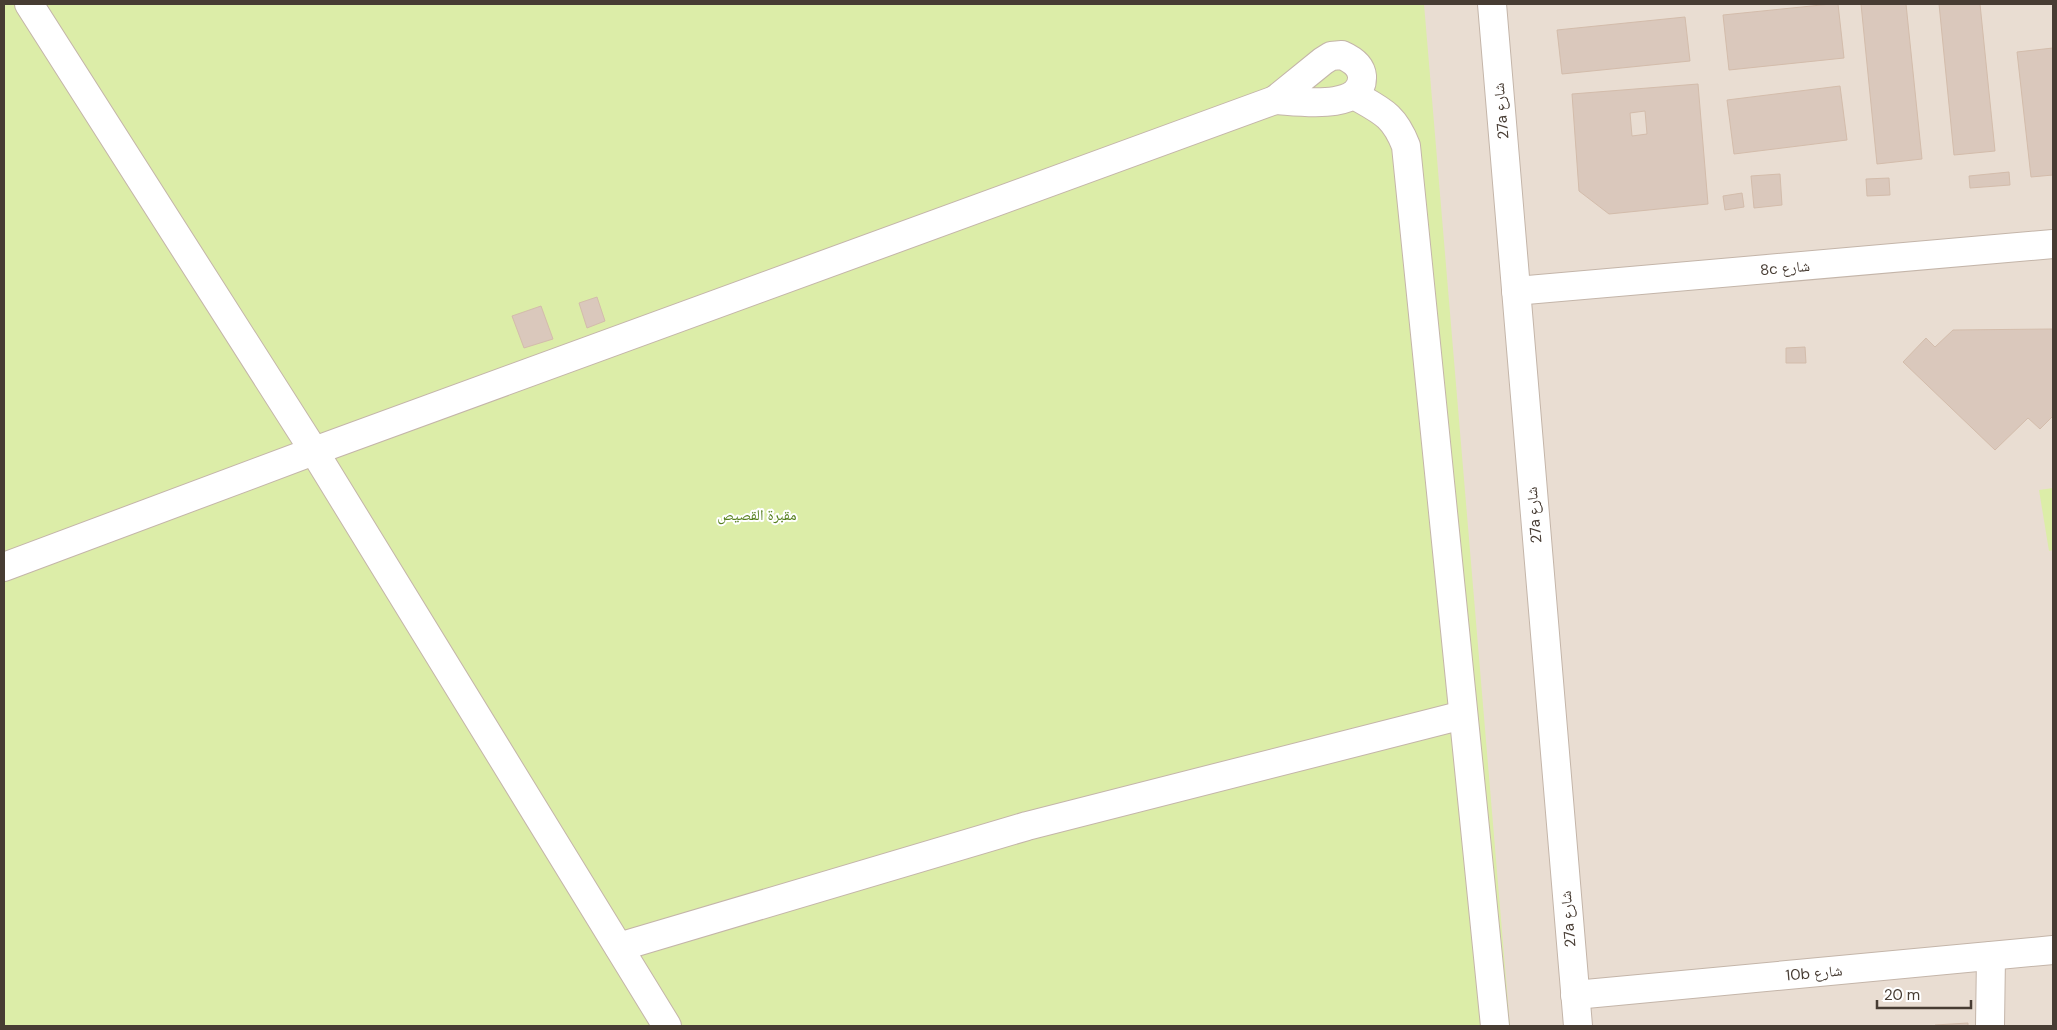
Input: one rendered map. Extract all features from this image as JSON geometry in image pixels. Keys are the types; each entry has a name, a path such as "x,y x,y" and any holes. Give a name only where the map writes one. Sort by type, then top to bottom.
{"street":[{"path":"29,4 314,451 667,1026"},
{"name":"27a شارع","path":"1492,4 1578,1026"},
{"path":"4,567 314,451 1275,100 1331,56 1342,55 1351,59 1359,66 1362,76 1360,86 1354,95 1345,100 1332,102 1275,100"},
{"path":"1354,95 1384,112 1394,121 1406,146 1495,1026"},
{"name":"8c شارع","path":"1516,291 2053,244"},
{"path":"619,948 1027,826 1464,715"},
{"name":"10b شارع","path":"1575,995 2053,950"},
{"path":"1990,1026 1991,956"}],"shaded area":[{"name":"مقبرة القصيص","path":"4,4 2053,4 2053,1026 4,1026"}],"green space":[{"name":"مقبرة القصيص","path":"4,4 1424,4 1510,1026 4,1026"},
{"path":"2053,488 2053,550 2049,551 2039,490"}],"building":[{"path":"1838,4 1844,58 1729,70 1723,15"},
{"path":"1861,4 1906,4 1922,159 1877,164"},
{"path":"1939,4 1980,4 1995,151 1954,155"},
{"path":"1685,17 1690,61 1562,74 1557,30"},
{"path":"2053,48 2053,175 2031,177 2017,52"},
{"path":"1698,84 1708,204 1609,214 1579,191 1572,94","holes":["1645,111 1647,134 1632,136 1630,113"]},
{"path":"1840,86 1847,140 1734,154 1727,100"},
{"path":"2009,172 2010,185 1970,188 1969,176"},
{"path":"1780,174 1782,205 1754,208 1751,176"},
{"path":"1889,178 1890,195 1867,196 1866,179"},
{"path":"1742,193 1744,207 1725,210 1723,196"},
{"path":"597,297 605,321 587,328 579,303"},
{"path":"541,306 553,339 524,348 512,316"},
{"path":"2052,329 2053,416 2040,429 2028,418 1995,450 1903,362 1926,338 1935,347 1953,330"},
{"path":"1805,347 1806,363 1786,363 1786,348"},
{"path":"1968,1023 1968,1026 1935,1026 1935,1025"}]}
